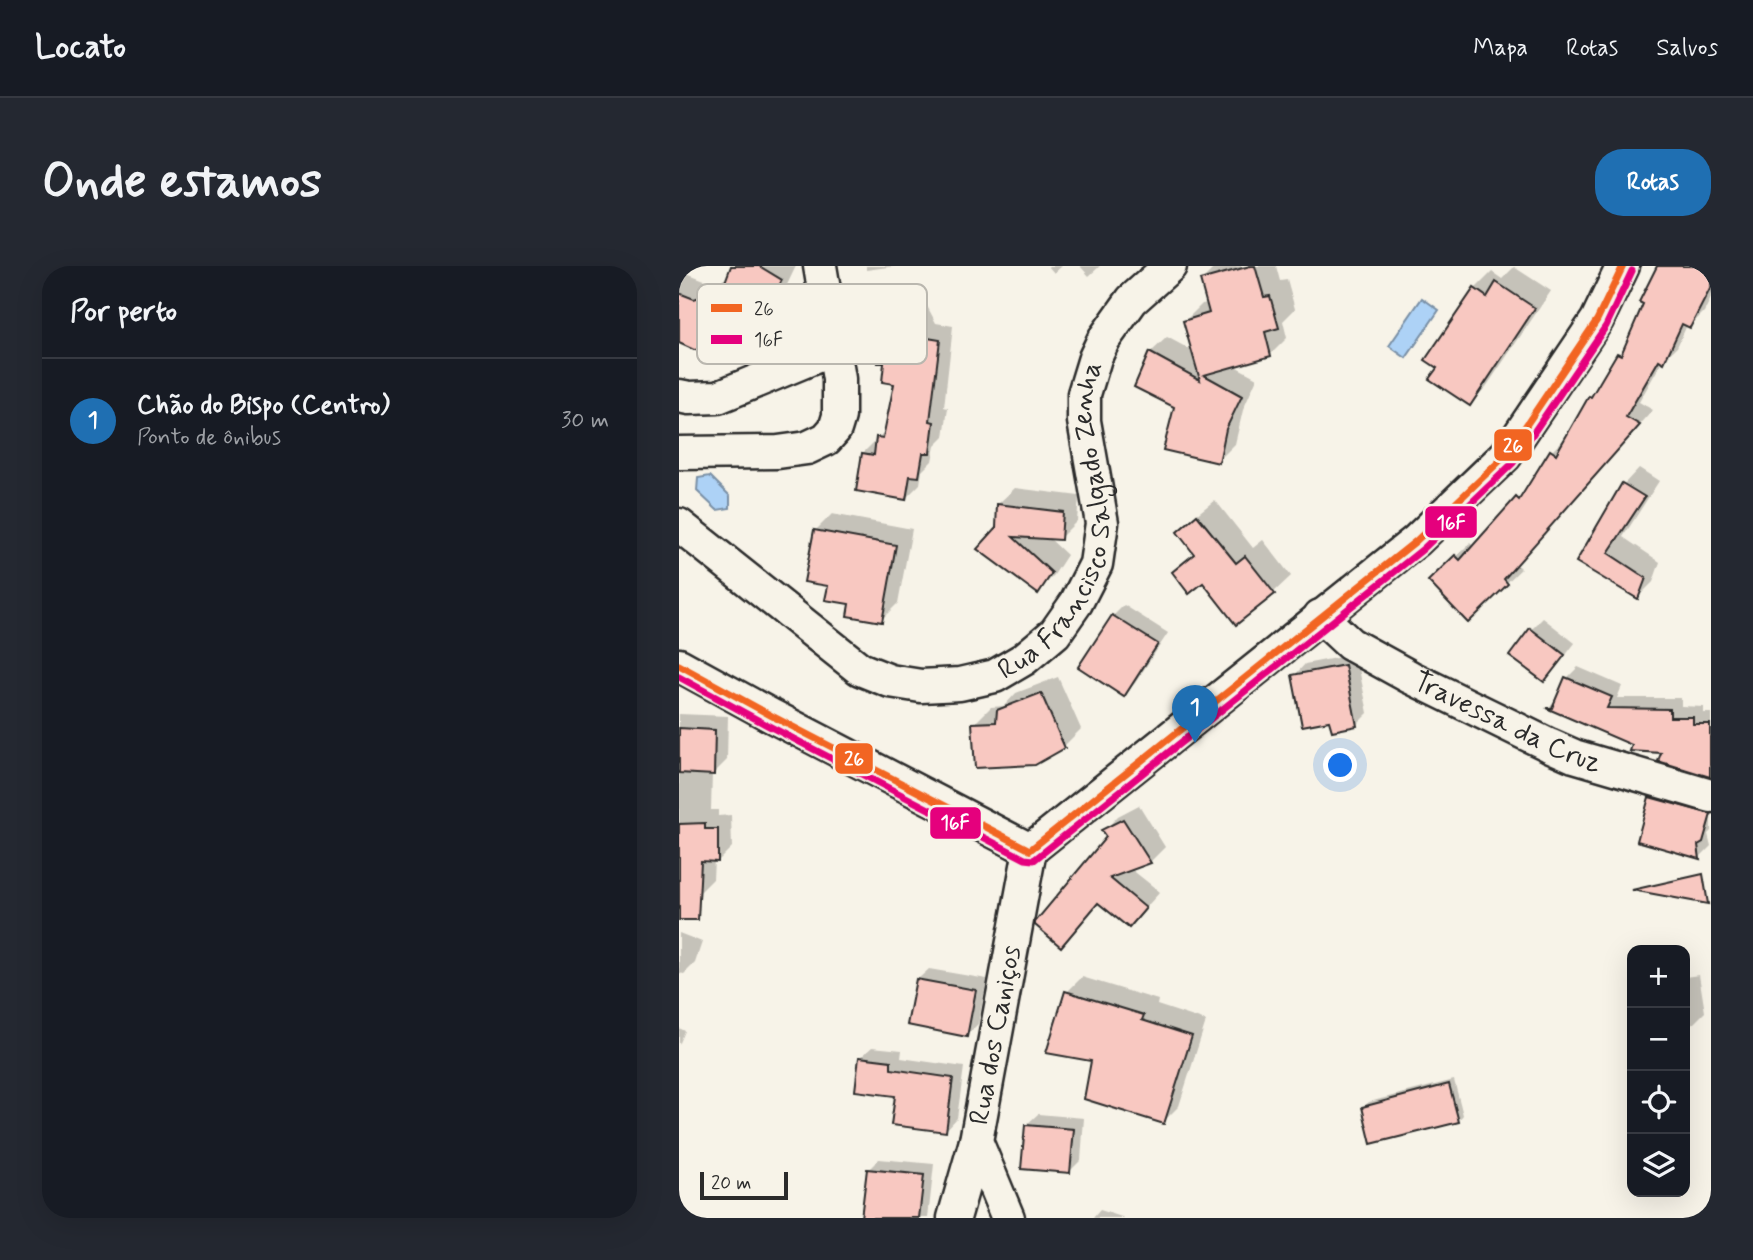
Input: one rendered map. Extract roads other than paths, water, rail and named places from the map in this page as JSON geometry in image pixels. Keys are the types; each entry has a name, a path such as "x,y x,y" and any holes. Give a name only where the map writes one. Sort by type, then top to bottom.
{"street":[{"path":"820,266 823,284"},
{"name":"Rua Francisco Salgado Zenha","path":"679,525 860,668 890,681 921,686 960,684 995,676 1024,659 1055,634 1076,603 1096,564 1102,523 1084,421 1084,394 1104,339 1132,300 1170,266"},
{"path":"679,665 1030,850 1416,541 1506,455 1597,320 1623,266"},
{"path":"679,396 718,397 798,364"},
{"path":"679,453 778,453 807,448 826,439 835,429 839,416 836,364"},
{"name":"Travessa da Cruz","path":"1321,616 1350,644 1410,677 1549,745 1574,756 1711,796"},
{"name":"Rua dos Caniços","path":"1008,1218 976,1141 1030,850"},
{"path":"954,1218 976,1141"}],"water":[{"path":"1422,298 1439,310 1406,358 1389,346"},
{"path":"710,476 730,496 730,508 717,510 697,491 698,478"}],"place":[{"name":"Chão do Bispo (Centro)","path":"1195,743"}]}
